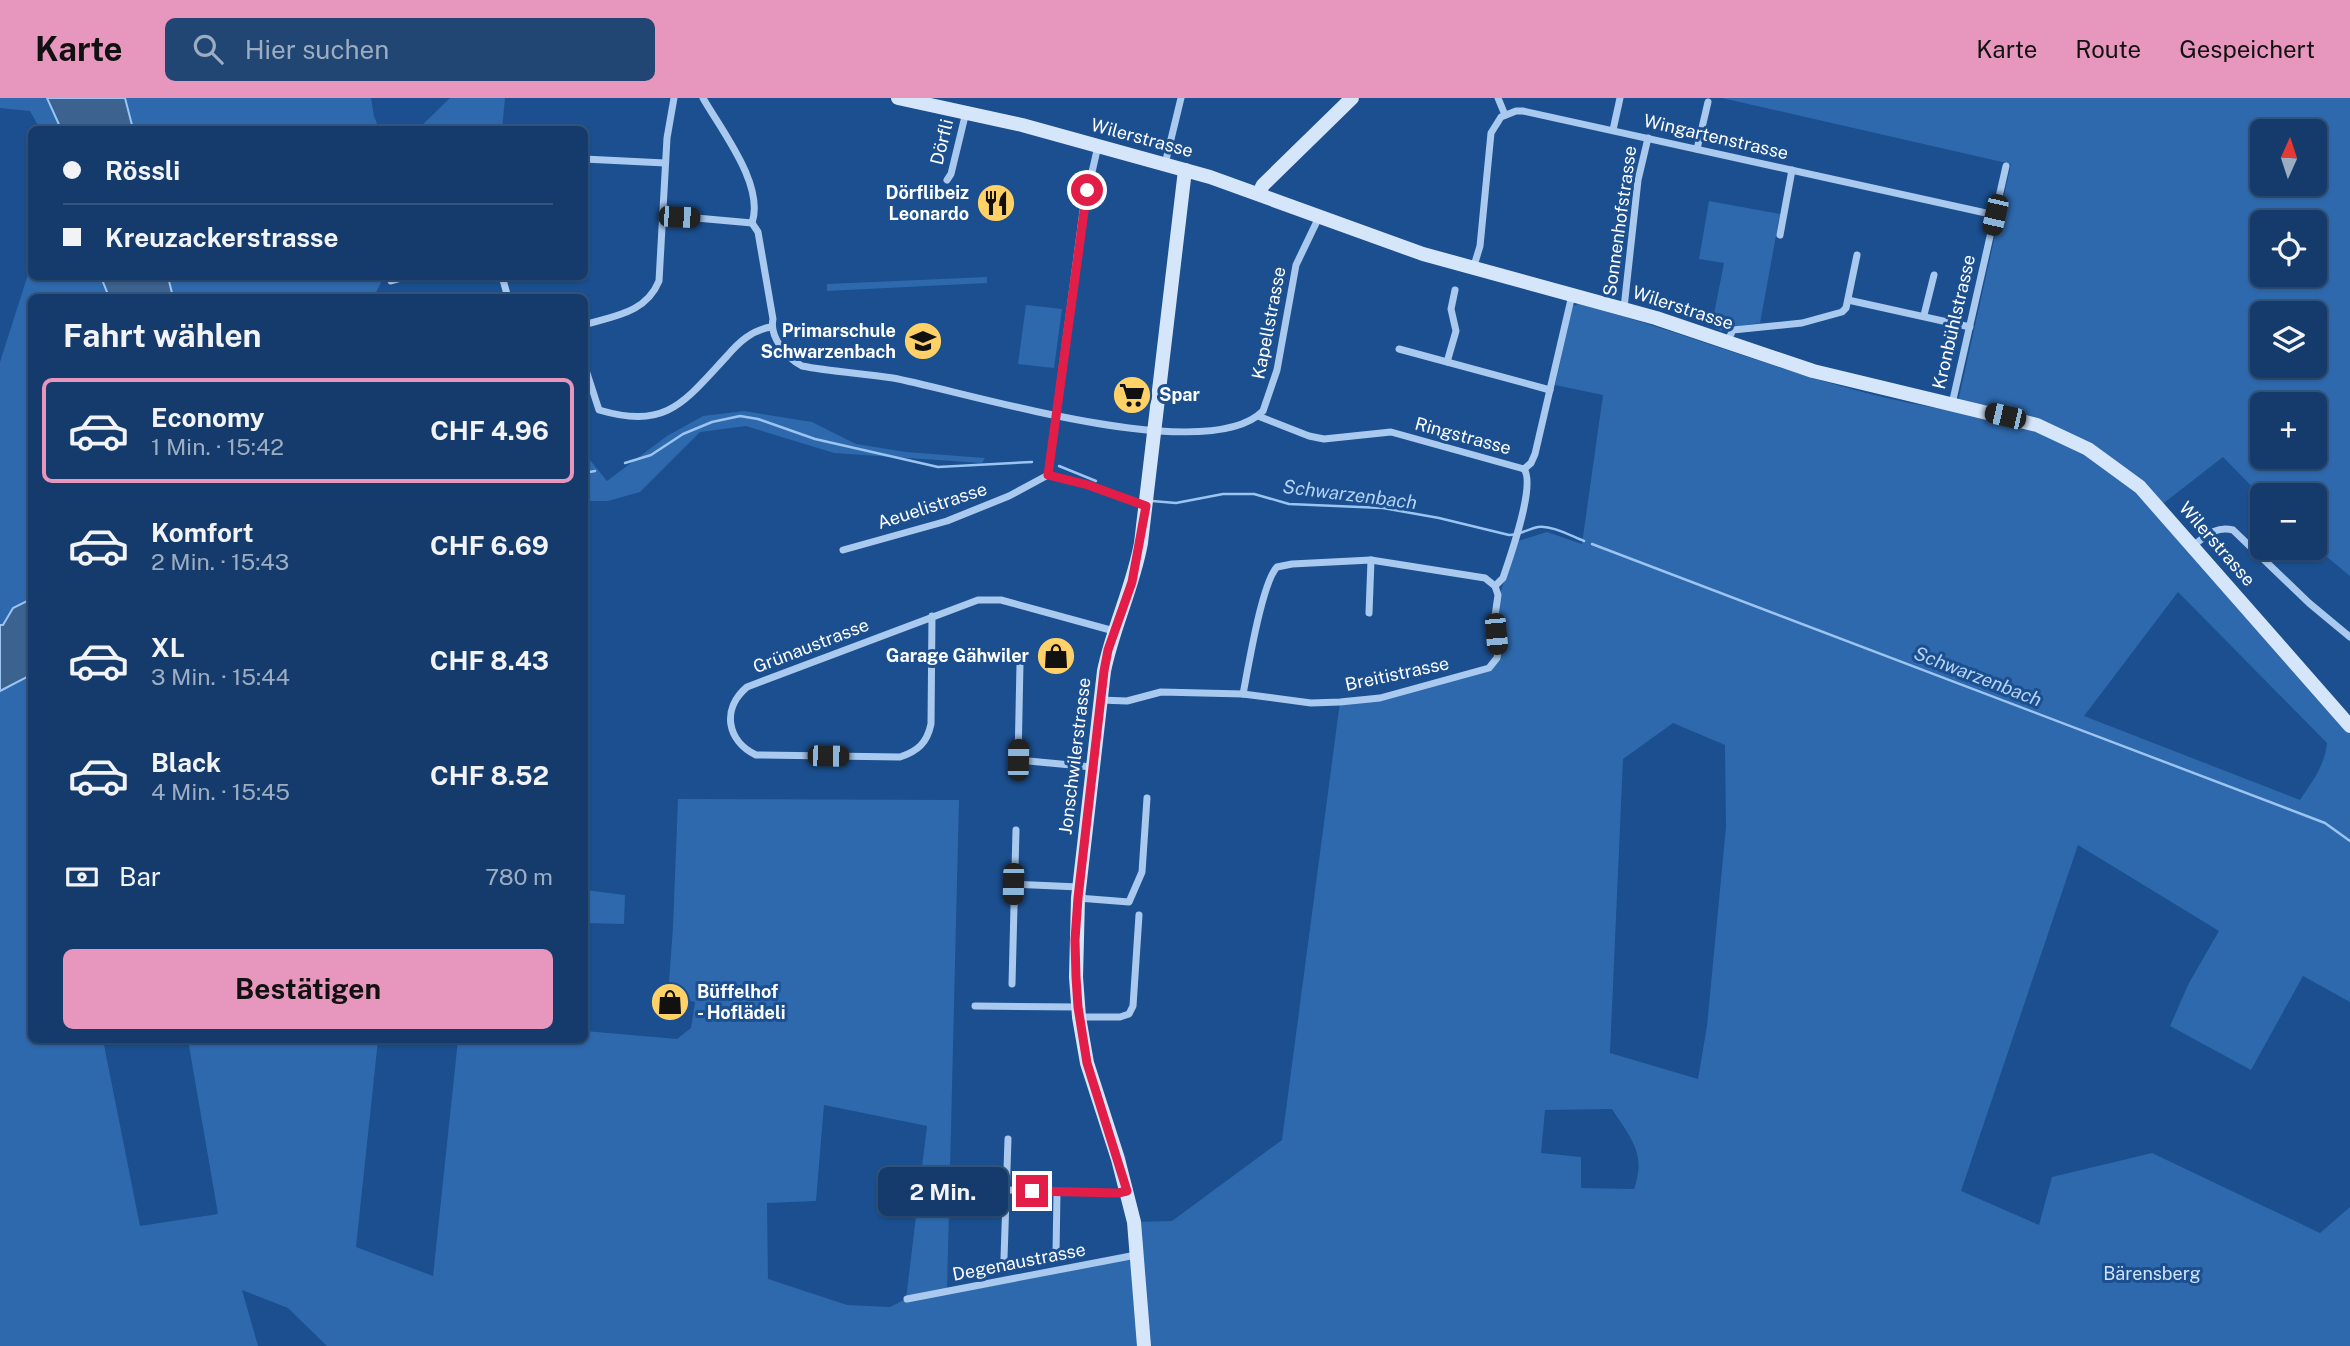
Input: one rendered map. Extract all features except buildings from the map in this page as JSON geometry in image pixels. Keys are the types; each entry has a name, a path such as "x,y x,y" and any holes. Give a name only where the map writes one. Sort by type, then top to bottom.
{"main road":[{"name":"Wilerstrasse","path":"898,98 932,101 1165,164 1259,194 1423,254 1624,308 1848,382 2037,425 2088,449 2140,487 2194,545 2350,726"},
{"path":"1259,194 1263,185 1352,98"},
{"name":"Jonschwilerstrasse","path":"1144,1346 1138,1255 1127,1191 1087,1063 1079,1012 1075,940 1100,700 1114,631 1132,582 1146,506 1185,170"}],"street":[{"path":"588,324 639,307 652,296 659,281 668,124 674,98"},
{"path":"703,98 750,182 754,214 751,223"},
{"path":"1165,164 1181,98"},
{"path":"1473,269 1480,246 1490,138 1496,122 1505,115 1498,98"},
{"path":"1613,130 1620,98"},
{"path":"1697,149 1708,102"},
{"name":"Wingartenstrasse","path":"1505,115 1523,111 1995,215"},
{"name":"Dörfli","path":"947,180 954,167 966,112"},
{"name":"Sonnenhofstrasse","path":"1624,308 1639,180 1648,138"},
{"path":"1098,146 1084,205 1048,475 1088,485 1146,506"},
{"path":"588,159 665,163"},
{"name":"Kronbühlstrasse","path":"1952,404 2006,166"},
{"path":"1780,235 1792,170"},
{"path":"663,215 751,223 758,232 773,319 771,327 782,349 802,366 893,378 1054,417 1155,431 1219,431 1258,416"},
{"name":"Kapellstrasse","path":"1258,416 1273,388 1296,265 1320,216"},
{"path":"1727,342 1733,330 1802,323 1842,312 1846,308 1857,255"},
{"path":"1924,315 1934,275"},
{"path":"1447,362 1456,331 1451,309 1455,290"},
{"name":"Ringstrasse","path":"1258,416 1299,433 1324,439 1391,432 1524,469 1535,454 1572,295"},
{"path":"1848,300 1970,327"},
{"path":"588,376 599,410 646,418 679,404 734,347 760,329 771,327"},
{"path":"1399,349 1550,390"},
{"name":"Breitistrasse","path":"1100,700 1127,701 1161,692 1243,694 1311,703 1340,702 1380,698 1483,671 1493,664 1498,652 1495,616 1498,595 1494,586 1503,578 1518,527 1528,485 1524,469"},
{"name":"Aeuelistrasse","path":"844,550 947,521 1009,496 1048,475"},
{"path":"2194,545 2213,530 2233,530 2309,603 2350,636"},
{"path":"1243,694 1267,586 1274,570 1281,566 1371,560 1485,578 1494,586"},
{"path":"1369,613 1371,560"},
{"name":"Grünaustrasse","path":"932,616 931,724 924,744 913,753 900,757 756,755 736,739 731,724 732,708 740,693 747,687 932,616 978,600 1001,600 1114,631"},
{"path":"1020,664 1018,760 1093,767"},
{"path":"1013,884 1129,902 1142,872 1147,798"},
{"path":"1012,984 1016,830"},
{"path":"975,1006 1120,1017 1129,1014 1133,1006 1139,915"},
{"path":"1004,1258 1008,1139"},
{"path":"1006,1190 1127,1191"},
{"path":"1056,1254 1058,1192"},
{"name":"Degenaustrasse","path":"906,1299 1138,1255"}],"green space":[{"path":"0,98 47,98 60,126 38,126 30,111 0,108"},
{"path":"125,98 371,98 378,126 132,126"},
{"path":"450,98 505,98 502,126 421,126"},
{"name":"Bärensberg","path":"1722,98 2350,98 2350,576 2327,557 2327,483 2250,485 2223,457 2160,506 2350,726 2350,1002 2303,976 2251,1070 2170,1026 2189,983 2219,931 2078,845 1961,1191 2039,1225 2052,1177 2152,1153 2320,1233 2350,1207 2350,1346 327,1346 288,1308 242,1290 258,1346 0,1346 0,691 28,677 28,1043 104,1043 140,1226 218,1214 189,1043 378,1043 356,1247 433,1276 458,1043 588,1043 588,1031 677,1039 691,1028 695,1002 668,995 678,799 959,800 947,1292 1129,1256 1134,1222 1172,1221 1282,1140 1340,702 1380,698 1483,671 1497,658 1495,614 1518,541 1547,532 1582,544 1603,395 1555,385 1573,306 1579,304 1626,317 1813,378 1908,403 1956,411 2011,164","holes":["2178,592 2327,743 2321,766 2300,800 2084,716","1673,723 1725,745 1726,827 1707,1026 1698,1079 1610,1053 1623,759","824,1105 927,1126 906,1299 890,1307 847,1305 768,1279 767,1203 816,1201","1612,1109 1635,1146 1639,1166 1634,1189 1581,1188 1581,1157 1541,1153 1545,1110"]},
{"path":"1709,201 1780,214 1760,323 1724,328 1722,331 1714,328 1712,324 1724,263 1699,259"},
{"path":"28,274 28,280 102,280 108,294 28,294 28,600 13,608 3,625 0,625 0,362"},
{"path":"987,277 987,283 827,291 827,284"},
{"path":"169,280 382,280 375,294 172,294"},
{"path":"1026,305 1062,309 1054,368 1018,364"},
{"path":"744,411 812,422 856,444 906,452 985,458 982,463 834,453 746,426 700,432 640,492 608,501 588,501 588,461 607,481 667,436 703,416"},
{"path":"588,890 625,895 624,924 588,923"}],"shaded area":[{"path":"47,98 125,98 132,126 60,126"},
{"path":"102,280 169,280 172,294 108,294"},
{"path":"28,600 28,677 0,691 0,625 3,625 13,608"}],"waterway":[{"name":"Schwarzenbach","path":"625,463 651,455 683,434 712,422 740,416 758,419 815,439 938,467 1032,462"},
{"name":"Schwarzenbach","path":"1059,466 1096,481"},
{"name":"Schwarzenbach","path":"588,472 595,471"},
{"name":"Schwarzenbach","path":"1152,501 1176,503 1223,494 1254,494 1289,504 1383,508 1509,535 1538,527 1549,528 1584,541"},
{"name":"Schwarzenbach","path":"1592,544 2325,823 2350,841"}],"place":[{"name":"Dörflibeiz Leonardo","path":"996,203"},
{"name":"Primarschule Schwarzenbach","path":"923,341"},
{"name":"Spar","path":"1132,395"},
{"name":"Garage Gähwiler","path":"1056,656"},
{"name":"Büffelhof - Hoflädeli","path":"670,1002"}],"route":[{"path":"1032,1191 1127,1191 1087,1063 1078,1007 1075,940 1104,671 1108,650 1139,556 1146,506 1088,485 1048,475 1087,190"}]}
